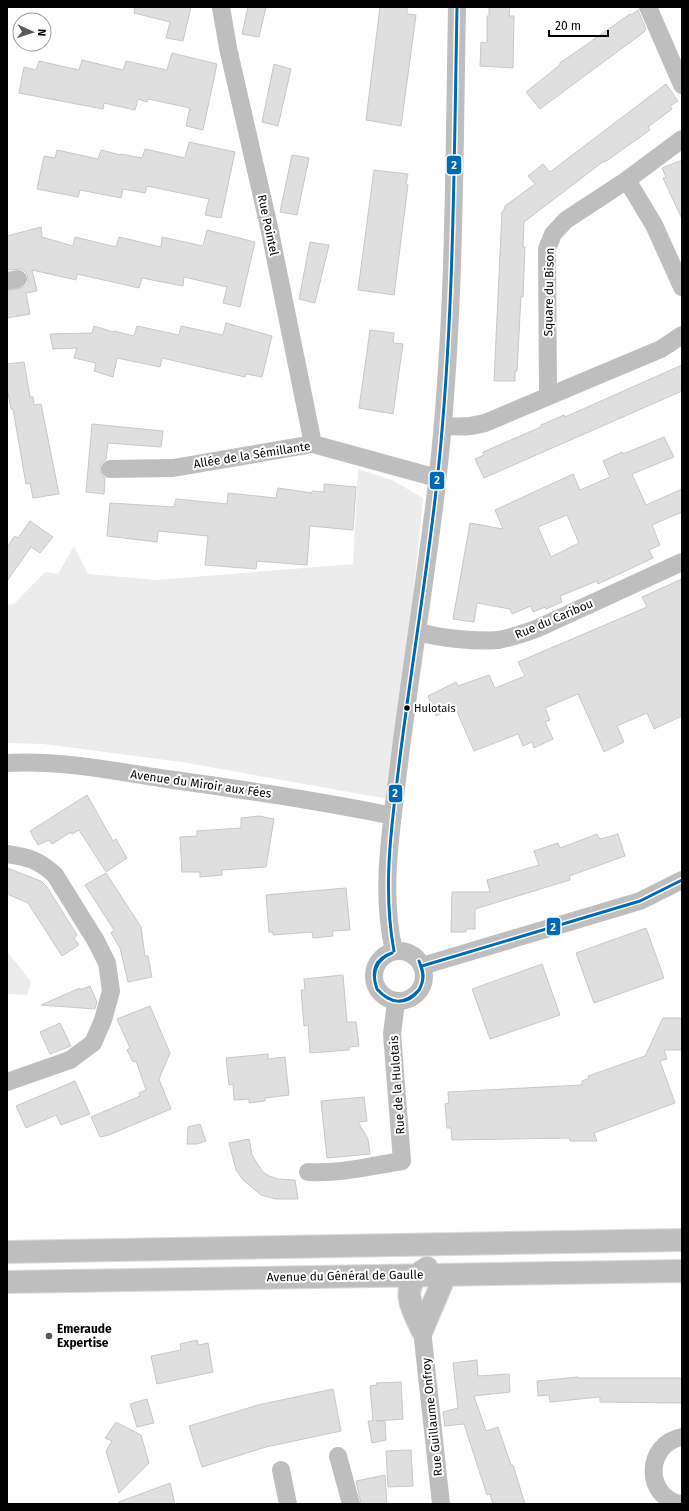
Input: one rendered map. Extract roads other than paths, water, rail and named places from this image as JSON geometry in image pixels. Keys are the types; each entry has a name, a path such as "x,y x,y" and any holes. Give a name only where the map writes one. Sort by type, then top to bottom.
{"main road":[{"path":"7,1252 682,1240"},
{"path":"422,1330 410,1302 409,1288 416,1274 465,1244"},
{"name":"Avenue du Général de Gaulle","path":"7,1282 416,1274 445,1276 682,1271"},
{"path":"422,1330 445,1276"}],"street":[{"name":"Rue Pointel","path":"221,7 228,48 269,227 313,444"},
{"path":"394,952 388,929 386,904 389,842 407,700 418,632 443,425 451,303 457,7"},
{"path":"648,7 682,85"},
{"name":"Square du Bison","path":"548,396 547,249 553,234 566,220 627,180 682,139"},
{"path":"627,180 654,225 682,287"},
{"path":"443,425 454,427 471,427 485,423 661,349 682,335"},
{"name":"Allée de la Sémillante","path":"110,469 173,468 313,444 437,478"},
{"name":"Rue du Caribou","path":"418,632 484,641 499,640 518,635 536,629 682,562"},
{"name":"Avenue du Miroir aux Fées","path":"7,763 47,763 122,772 312,800 393,816"},
{"path":"7,854 30,858 47,867 55,875 96,941 107,963 111,992 103,1020 93,1043 70,1060 7,1082"},
{"path":"422,966 640,901 682,880"},
{"path":"401,951 411,954 422,966 423,984 419,992 413,998 396,1002 382,995 377,989 374,974 380,959 394,952 401,951"},
{"name":"Rue de la Hulotais","path":"308,1172 323,1173 402,1161 398,1127 392,1034 396,1002"},
{"name":"Rue Guillaume Onfroy","path":"422,1330 441,1504"},
{"path":"680,1504 662,1495 653,1476 656,1458 666,1442 682,1437"},
{"path":"338,1456 351,1504"},
{"path":"281,1470 288,1504"}],"place":[{"name":"Hulotais","path":"407,708"},
{"name":"Emeraude Expertise","path":"49,1336"}]}
